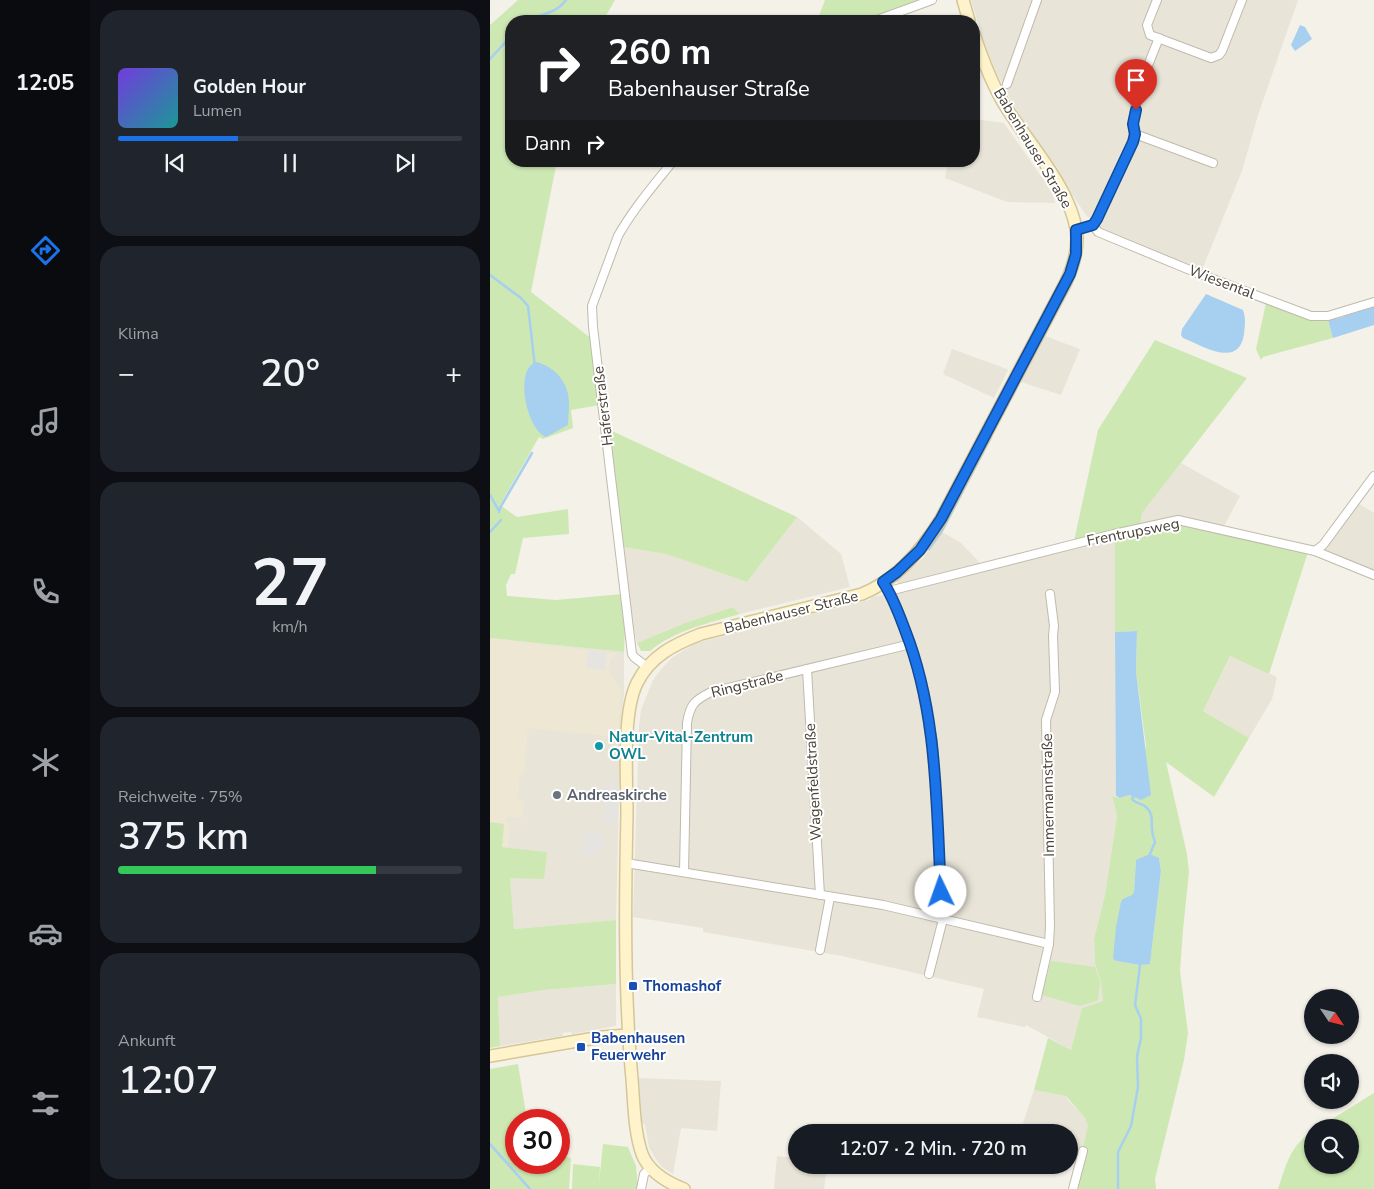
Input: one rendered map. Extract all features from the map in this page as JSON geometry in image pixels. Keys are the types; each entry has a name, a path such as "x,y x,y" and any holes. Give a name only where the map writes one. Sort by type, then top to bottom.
{"main road":[{"path":"962,0 967,15"},
{"name":"Babenhauser Straße","path":"650,1168 642,1153 638,1134 628,1035 626,975 629,716 636,684 647,667 667,649 701,634 886,587 897,572 920,550 941,519 1070,274 1076,254 1076,230 1071,209 1063,193 1000,97 980,51"},
{"path":"490,1056 593,1038 628,1035"},
{"path":"650,1168 666,1181 684,1189"}],"street":[{"path":"891,15 932,0"},
{"path":"1007,84 1037,0"},
{"path":"1157,0 1147,25 1150,35 1211,58 1215,58 1222,52 1242,0"},
{"path":"1076,230 1093,225 1097,219 1133,142 1135,134 1133,124 1138,97 1159,38"},
{"path":"1135,134 1213,163"},
{"name":"Haferstraße","path":"647,667 632,654 592,306 618,236 624,225 668,167"},
{"name":"Wiesental","path":"1093,225 1098,232 1197,273 1310,316 1328,316 1374,302"},
{"path":"1315,551 1323,545 1374,476"},
{"name":"Frentrupsweg","path":"886,587 1178,520 1315,551 1374,575"},
{"path":"886,587 910,644 920,675 933,742 943,919 929,974"},
{"name":"Immermannstraße","path":"1036,997 1049,944 1050,926 1046,720 1054,692 1054,626 1050,594"},
{"name":"Ringstraße","path":"684,872 687,723 689,712 694,702 711,692 910,644"},
{"name":"Wagenfeldstraße","path":"807,670 820,895"},
{"path":"626,863 883,905 1049,944"},
{"path":"820,950 830,897"},
{"path":"1073,1189 1083,1151"},
{"path":"641,1189 644,1174 650,1168"}],"shaded area":[{"path":"971,0 1298,0 1258,115 1242,171 1202,270 1103,231 1086,215 1024,124 996,72 980,30 980,15 976,15"},
{"path":"980,120 1004,123 1043,179 1053,195 1055,203 1007,202 945,178 947,167 980,167"},
{"path":"1045,336 1080,349 1061,395 1021,382"},
{"path":"952,349 1008,370 994,398 943,374"},
{"path":"1181,463 1240,496 1224,526 1177,518 1140,525 1142,513"},
{"path":"1356,502 1374,513 1374,572 1323,550"},
{"path":"797,517 841,554 850,587 740,614 733,607 685,623 637,643 633,626 623,547 666,554 747,582"},
{"path":"942,532 961,543 981,564 898,584 897,581 923,558"},
{"path":"1115,537 1116,796 1112,797 1117,815 1105,895 1094,939 1095,963 1101,983 1103,1001 1082,1008 1071,1050 1026,1025 1025,1027 977,1017 984,989 842,956 703,932 703,928 633,917 641,710 653,680 673,657 696,643"},
{"path":"490,638 624,652 624,693 619,738 616,920 514,929 509,877 547,852 490,846"},
{"path":"490,638 617,653 610,660 608,670 622,690 618,737 528,728 524,775 520,775 518,800 524,801 522,818 507,817 506,823 510,823 508,847 490,846"},
{"path":"588,650 607,653 605,670 586,668"},
{"path":"1230,656 1277,677 1272,699 1249,738 1203,711"},
{"path":"605,782 618,782 617,822 604,822"},
{"path":"584,833 605,834 604,849 598,849 598,856 582,855"},
{"path":"616,984 616,1026 572,1034 571,1032 563,1033 563,1036 500,1046 498,997 545,990"},
{"path":"639,1078 721,1081 717,1131 681,1128 673,1174 662,1167 649,1147 645,1124 642,1123"},
{"path":"1034,1090 1066,1096 1085,1118 1088,1126 1083,1147 1078,1154 1078,1124 1023,1124"},
{"path":"777,1156 788,1157 788,1174 826,1174 824,1189 774,1189"}],"green space":[{"path":"518,0 615,0 606,15 505,15 505,167 556,167 531,292 592,339 600,405 571,410 573,428 543,439 539,437 500,505 517,517 568,509 569,534 523,538 515,574 511,574 506,585 507,596 556,600 623,594 624,652 490,638 490,25"},
{"path":"825,0 923,0 883,15 819,15"},
{"path":"1266,303 1304,317 1328,320 1333,338 1263,357 1261,360 1256,349"},
{"path":"1155,340 1247,378 1142,513 1140,525 1074,541 1098,430"},
{"path":"610,430 797,517 747,582 666,554 623,547"},
{"path":"1177,522 1308,552 1269,674 1230,656 1203,711 1249,738 1214,797 1166,762 1187,854 1189,872 1180,971 1188,1033 1184,1060 1155,1179 1156,1189 1075,1189 1085,1155 1083,1147 1088,1126 1085,1118 1066,1096 1034,1090 1048,1038 1071,1050 1082,1008 1103,1001 1101,983 1095,963 1094,939 1105,895 1117,815 1112,796 1120,798 1129,795 1138,799 1146,746 1136,672 1137,631 1115,632 1115,537","holes":["1159,858 1161,871 1150,963 1140,965 1116,961 1113,959 1134,892 1136,860"]},
{"path":"733,607 740,614 681,632 650,651 641,651 637,643 685,623"},
{"path":"490,822 504,824 502,847 547,852 544,879 510,878 514,929 616,920 616,984 545,990 498,997 500,1046 490,1048"},
{"path":"1051,961 1095,967 1100,982 1098,1000 1080,1006 1042,995"},
{"path":"518,1064 525,1109 505,1109 505,1174 570,1174 569,1189 490,1189 490,1069"},
{"path":"1374,1093 1374,1189 1278,1189 1290,1157 1304,1137 1304,1174 1359,1174 1359,1119 1332,1119 1348,1109 1359,1109 1359,1102"},
{"path":"603,1144 628,1147 636,1166 638,1189 572,1189 573,1164 600,1167 599,1183"}],"water":[{"path":"1300,25 1305,27 1312,39 1295,51 1291,45"},
{"path":"1206,294 1243,310 1245,319 1244,334 1241,345 1235,351 1228,353 1219,352 1183,338 1181,335 1182,329"},
{"path":"1374,306 1374,325 1333,338 1328,320"},
{"path":"536,362 555,372 564,383 569,397 568,425 546,437 534,425 526,404 524,382 526,373 530,366"},
{"path":"1137,631 1136,672 1151,795 1141,800 1129,795 1120,798 1116,796 1115,632"},
{"path":"1150,854 1159,858 1161,871 1150,964 1140,965 1116,961 1113,959 1121,902 1134,892 1136,860"}],"waterway":[{"path":"542,15 558,8 566,0"},
{"path":"490,59 505,43"},
{"path":"490,275 521,298 528,306 535,367"},
{"path":"929,549 942,531 991,437"},
{"path":"499,512 532,453"},
{"path":"490,495 499,511"},
{"path":"490,532 501,520"},
{"path":"1134,796 1132,799 1146,807 1151,815 1152,832 1155,842 1150,854"},
{"path":"1118,1189 1118,1152 1131,1126 1138,1087 1137,1056 1141,1038 1141,1019 1135,1005 1140,965"},
{"path":"490,1144 530,1189"}],"place":[{"name":"Natur-Vital-Zentrum OWL","path":"599,746"},
{"name":"Andreaskirche","path":"557,795"},
{"name":"Thomashof","path":"633,986"},
{"name":"Babenhausen Feuerwehr","path":"581,1047"}],"route":[{"path":"941,892 936,781 933,742 927,709 920,675 910,644 889,591 883,582 897,572 924,544 955,494 1070,274 1076,254 1076,230 1093,225 1097,219 1133,142 1135,134 1133,124 1136,110"}]}
